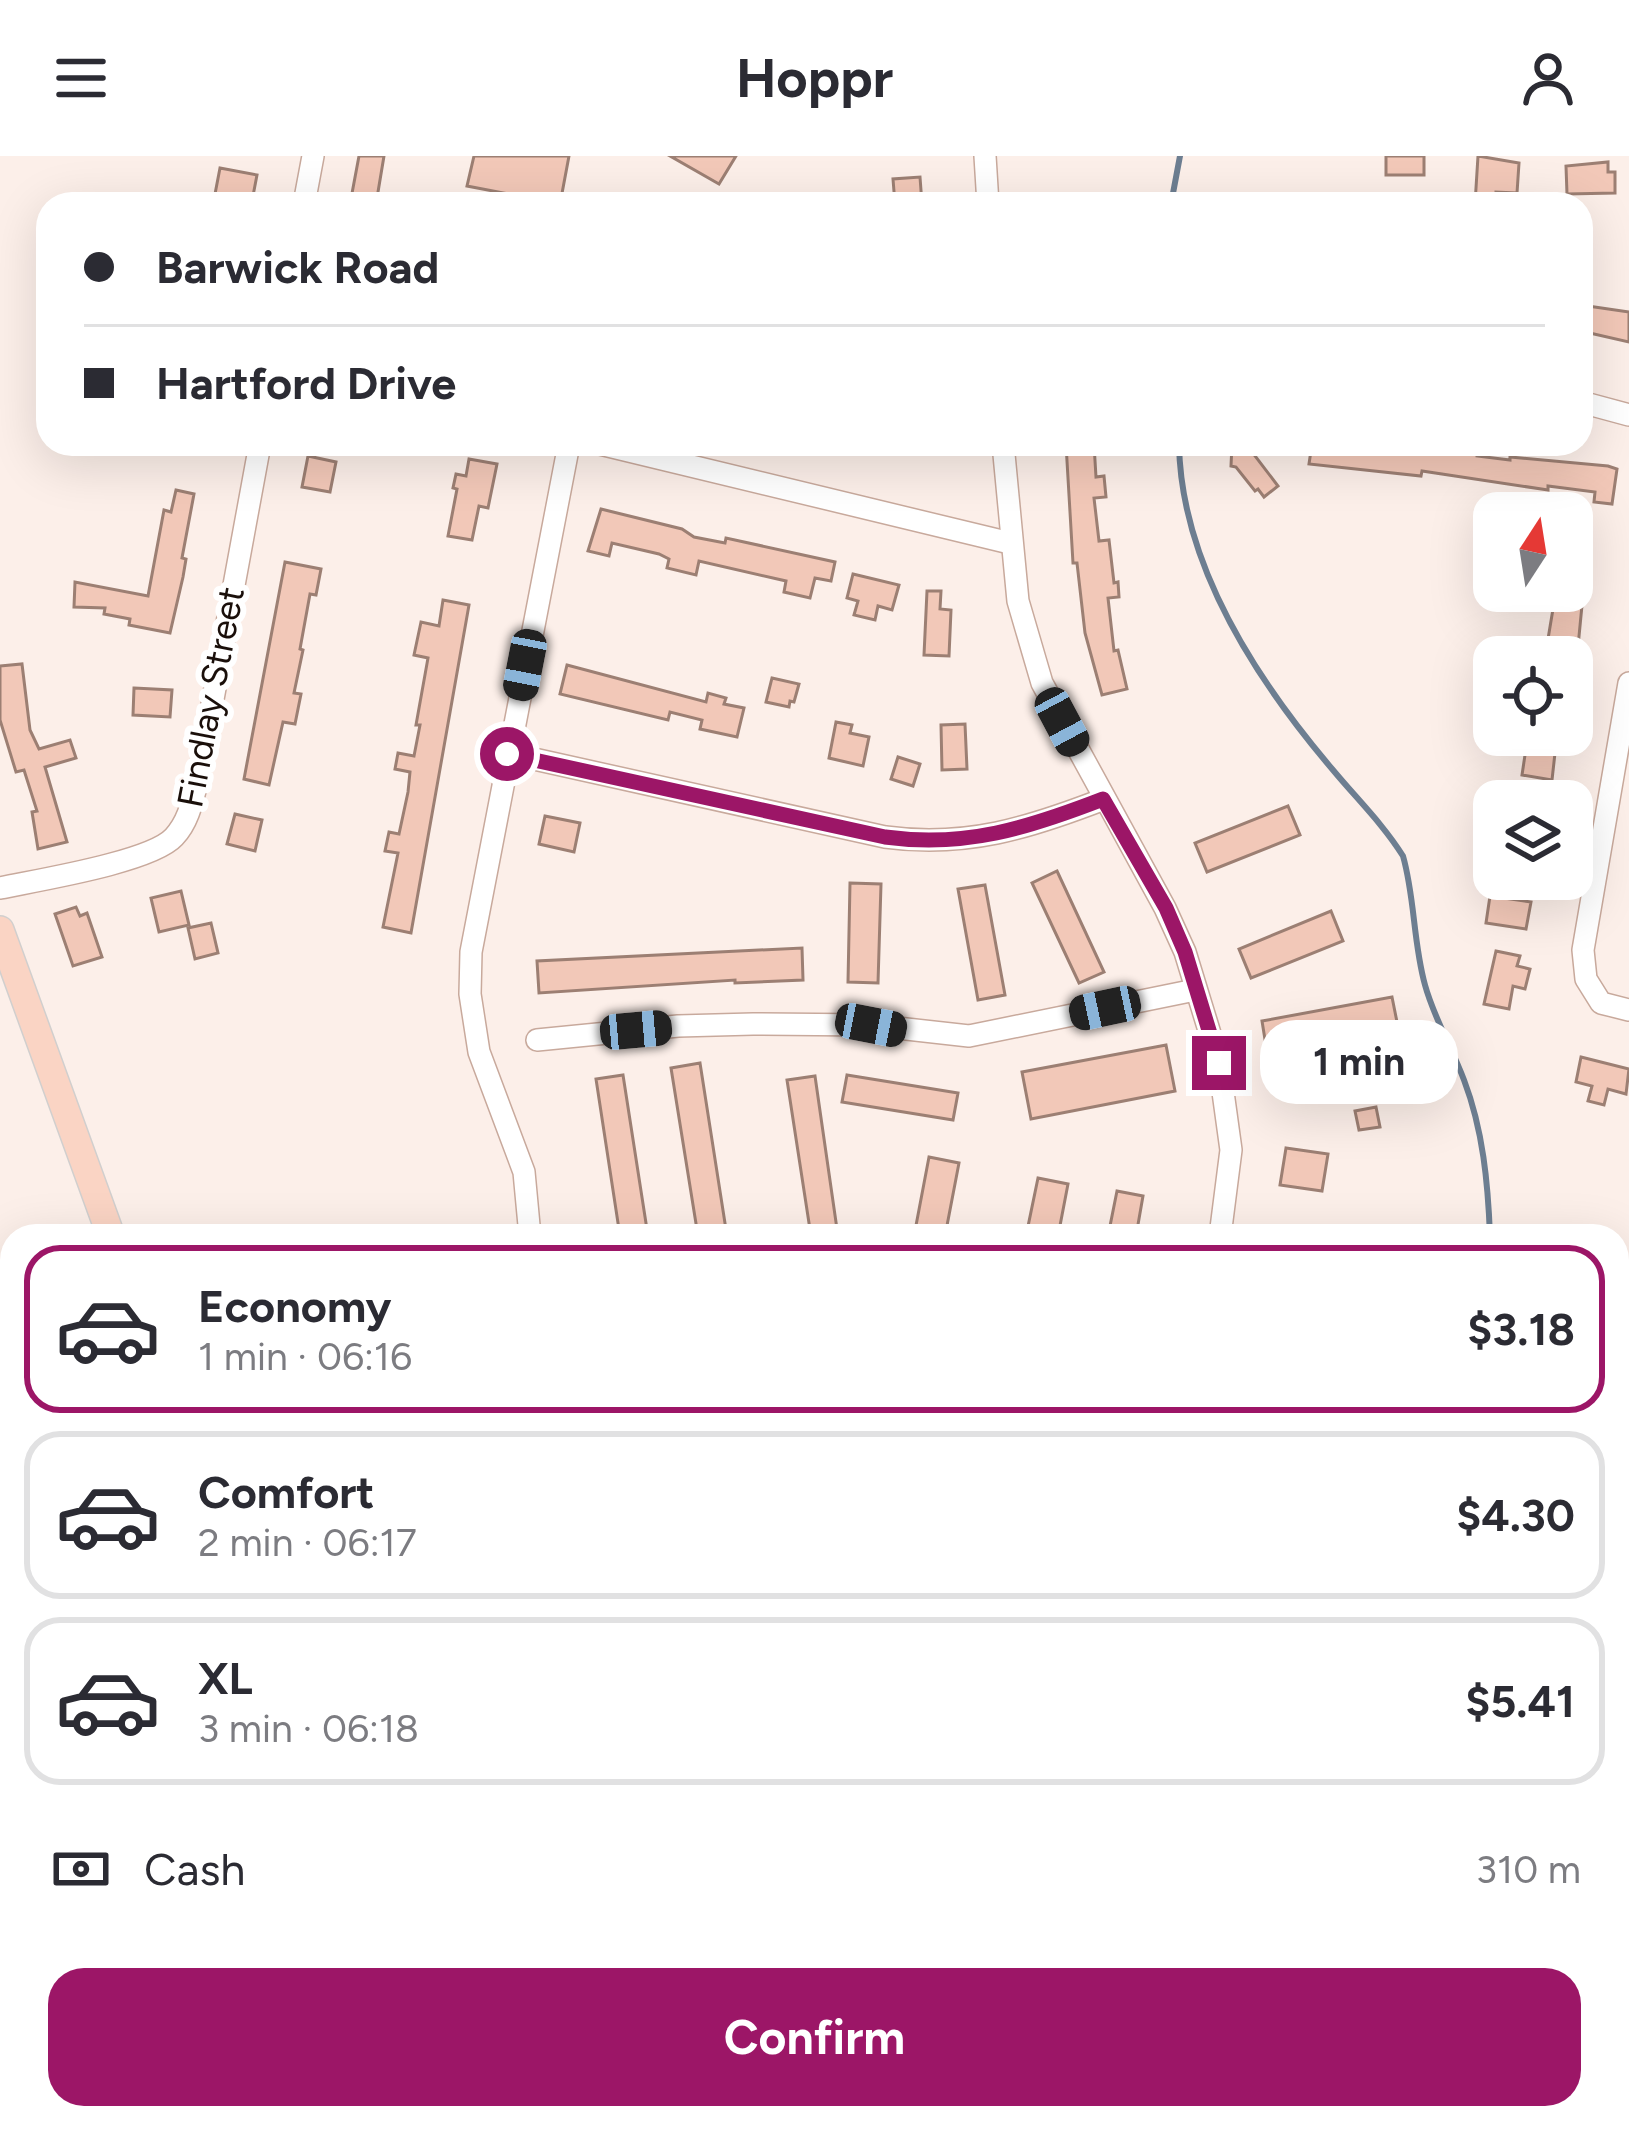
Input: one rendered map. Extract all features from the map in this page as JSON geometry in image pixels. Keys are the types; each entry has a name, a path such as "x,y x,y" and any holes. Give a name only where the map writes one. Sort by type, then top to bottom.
{"main road":[{"path":"0,930 107,1224"}],"street":[{"path":"306,192 313,156"},
{"path":"985,156 987,192"},
{"path":"1593,405 1629,415"},
{"name":"Findlay Street","path":"0,888 159,848 185,823 199,775 258,456"},
{"path":"529,1224 524,1172 482,1066 470,994 471,952 566,456"},
{"path":"650,456 1010,542"},
{"path":"1004,456 1018,601 1042,683 1159,893 1185,952 1219,1063 1231,1150 1222,1224"},
{"path":"1629,683 1582,950 1586,979 1601,1003 1629,1010"},
{"path":"507,754 923,842 982,836 1052,819 1103,799"},
{"path":"537,1040 753,1024 871,1025 969,1036 1195,989"}],"building":[{"path":"359,156 384,156 378,192 352,192"},
{"path":"474,156 569,156 562,192 498,192 467,186"},
{"path":"670,156 736,156 719,184"},
{"path":"1386,156 1424,156 1424,175 1386,175"},
{"path":"1478,156 1519,163 1517,192 1476,192"},
{"path":"1608,162 1608,172 1615,172 1615,193 1567,192 1566,166"},
{"path":"220,168 257,175 254,192 215,192"},
{"path":"920,177 921,192 894,192 893,179"},
{"path":"1593,307 1629,312 1629,342 1593,334"},
{"path":"308,456 336,462 330,492 302,487"},
{"path":"1067,456 1095,456 1096,477 1104,476 1106,497 1094,498 1099,541 1109,540 1114,583 1118,582 1119,597 1108,598 1114,651 1118,650 1127,689 1102,695 1085,633 1077,563 1073,563"},
{"path":"1231,456 1255,456 1278,486 1264,497 1231,466"},
{"path":"1310,456 1477,456 1617,469 1612,504 1594,502 1595,492 1548,486 1548,490 1422,471 1421,476 1309,464"},
{"path":"469,459 497,464 488,508 479,506 472,540 448,536 456,474 466,476"},
{"path":"176,490 194,494 170,633 129,625 130,619 104,614 105,608 74,607 75,582 148,596 164,510 171,512"},
{"path":"601,509 682,529 694,537 725,543 726,538 835,562 831,581 815,578 810,598 784,592 786,581 699,561 696,575 667,568 669,559 659,554 612,543 609,556 588,551"},
{"path":"285,562 321,569 316,595 310,594 300,649 294,693 301,694 295,724 283,722 269,785 244,779"},
{"path":"853,574 899,585 892,610 878,606 875,620 854,615 858,601 847,598"},
{"path":"927,591 941,591 940,609 951,610 949,656 924,655"},
{"path":"443,600 469,605 411,933 383,927 398,853 385,851 389,832 399,834 408,792 410,772 395,769 398,753 414,756 420,725 416,725 428,658 414,655 421,622 439,626"},
{"path":"1552,612 1581,612 1579,636 1548,636"},
{"path":"22,664 30,730 39,749 70,740 76,758 45,767 67,842 38,849 32,812 37,811 24,770 16,772 0,720 0,666"},
{"path":"567,665 706,702 708,693 726,698 724,704 744,708 737,737 700,729 702,720 670,712 668,720 560,694"},
{"path":"772,678 799,684 789,707 766,702"},
{"path":"134,688 172,690 170,717 133,715"},
{"path":"836,722 852,725 850,733 869,737 863,766 829,758"},
{"path":"965,724 967,769 942,770 941,725"},
{"path":"1525,756 1555,756 1552,780 1522,775"},
{"path":"898,757 920,764 913,786 891,779"},
{"path":"1288,806 1300,835 1207,872 1195,843"},
{"path":"235,814 262,820 255,851 227,844"},
{"path":"545,816 580,823 574,852 539,844"},
{"path":"1057,871 1104,972 1079,983 1032,883"},
{"path":"850,883 881,884 878,983 848,982"},
{"path":"985,885 1005,995 978,1000 958,889"},
{"path":"181,891 189,925 159,932 151,898"},
{"path":"1489,900 1531,902 1526,929 1486,923"},
{"path":"76,907 80,916 87,913 102,957 73,966 55,914"},
{"path":"1331,911 1343,941 1251,978 1239,949"},
{"path":"211,923 218,953 195,959 188,928"},
{"path":"802,948 803,980 539,993 537,961"},
{"path":"1496,951 1520,956 1517,966 1530,969 1525,989 1513,986 1509,1009 1484,1004"},
{"path":"1392,997 1398,1027 1267,1052 1262,1021"},
{"path":"1166,1045 1175,1091 1031,1119 1022,1072"},
{"path":"1581,1057 1629,1069 1626,1094 1608,1089 1604,1105 1588,1101 1592,1086 1576,1082"},
{"path":"700,1063 725,1224 696,1224 671,1068"},
{"path":"623,1075 646,1224 618,1224 596,1079"},
{"path":"847,1075 958,1093 953,1120 842,1102"},
{"path":"815,1076 836,1224 809,1224 787,1080"},
{"path":"1376,1107 1380,1127 1359,1130 1355,1111"},
{"path":"1286,1148 1328,1154 1322,1191 1280,1185"},
{"path":"929,1157 959,1163 947,1224 916,1224"},
{"path":"1038,1178 1068,1184 1060,1224 1028,1224"},
{"path":"1117,1191 1143,1196 1138,1224 1110,1224"}],"waterway":[{"path":"1173,192 1180,156"},
{"path":"1180,456 1193,533 1228,619 1277,698 1403,856 1425,985 1476,1118 1489,1224"}],"route":[{"path":"507,754 923,842 982,836 1052,819 1103,799 1166,908 1185,952 1219,1063"}]}
